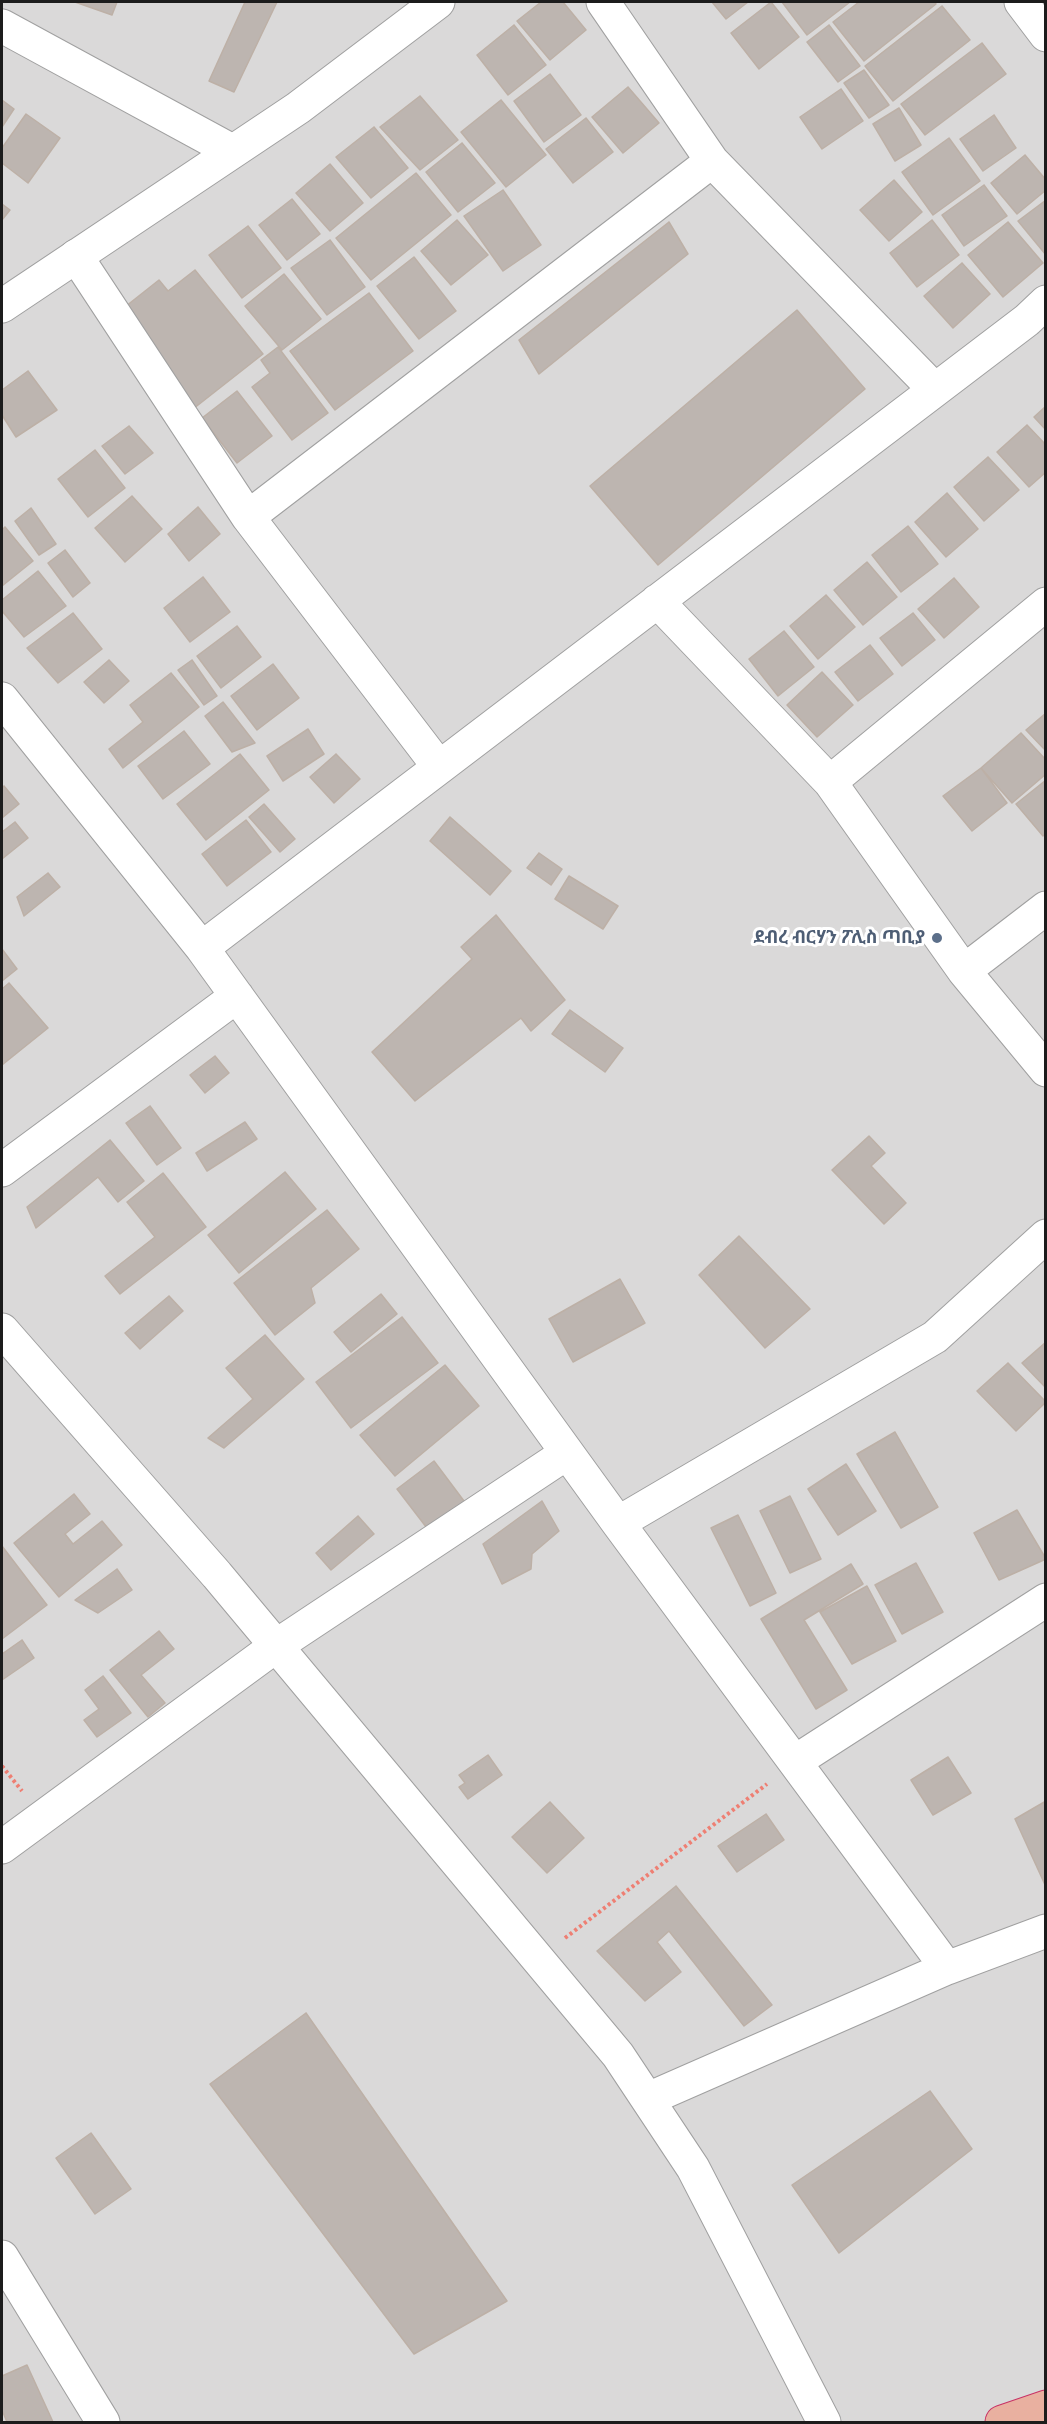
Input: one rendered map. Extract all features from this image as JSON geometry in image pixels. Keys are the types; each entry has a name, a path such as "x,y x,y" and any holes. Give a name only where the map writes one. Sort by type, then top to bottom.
{"highway":[{"path":"1002,2422 1046,2407"}],"street":[{"path":"2,306 298,108 438,2"},
{"path":"603,2 712,161 935,390"},
{"path":"1021,2 1046,35"},
{"path":"2,26 232,152"},
{"path":"248,517 712,161"},
{"path":"76,256 248,517 439,767"},
{"path":"202,948 1027,320 1046,302"},
{"path":"657,601 830,782 964,971 1046,1070"},
{"path":"830,782 1046,604"},
{"path":"2,699 202,948 618,1523 947,1968"},
{"path":"964,971 1046,908"},
{"path":"2,1170 237,996"},
{"path":"618,1523 935,1337 1046,1236"},
{"path":"2,1330 209,1566 618,2055 693,2168 824,2422"},
{"path":"2,1847 276,1646 567,1453"},
{"path":"796,1761 1046,1600"},
{"path":"648,2099 947,1968 1046,1931"},
{"path":"2,2257 103,2422"}],"path":[{"path":"538,1959 796,1761"}],"shaded area":[{"path":"2,2 1045,2 1045,2422 2,2422"}],"building":[{"path":"75,2 117,2 112,15"},
{"path":"245,2 277,2 234,92 209,81"},
{"path":"541,2 563,2 586,30 550,60 517,21"},
{"path":"712,2 748,2 726,19"},
{"path":"771,2 799,37 759,69 731,33"},
{"path":"782,2 850,2 807,35"},
{"path":"859,2 935,2 936,4 864,61 833,22"},
{"path":"942,6 970,40 893,101 865,66"},
{"path":"514,25 546,65 508,95 477,55"},
{"path":"829,25 860,66 838,82 807,42"},
{"path":"982,43 1006,74 925,135 901,104"},
{"path":"864,70 889,105 869,118 844,83"},
{"path":"550,74 581,115 544,142 514,101"},
{"path":"628,87 659,123 623,153 592,117"},
{"path":"841,89 863,121 822,149 800,117"},
{"path":"420,96 458,140 420,170 380,127"},
{"path":"2,100 14,109 2,127"},
{"path":"501,100 546,155 506,187 461,132"},
{"path":"899,108 921,145 895,161 873,124"},
{"path":"26,114 60,138 28,183 2,163 2,148"},
{"path":"994,115 1016,148 983,171 960,139"},
{"path":"586,118 613,152 573,183 546,149"},
{"path":"374,127 408,168 371,198 336,157"},
{"path":"949,138 980,181 933,215 902,172"},
{"path":"462,143 495,183 458,212 426,172"},
{"path":"1025,155 1046,180 1046,190 1017,214 991,183"},
{"path":"330,164 363,203 330,231 296,193"},
{"path":"416,173 451,215 371,280 336,238"},
{"path":"894,180 922,212 889,241 860,210"},
{"path":"984,185 1007,216 964,246 942,215"},
{"path":"503,190 541,245 503,271 464,216"},
{"path":"292,199 320,234 287,260 259,225"},
{"path":"1046,200 1046,255 1018,221"},
{"path":"2,204 10,210 2,220"},
{"path":"457,220 488,255 451,285 421,251"},
{"path":"932,220 959,255 917,287 890,253"},
{"path":"669,222 688,254 539,374 519,340"},
{"path":"1008,222 1043,263 1003,297 968,255"},
{"path":"248,226 281,268 242,298 209,255"},
{"path":"330,240 365,287 327,315 291,268"},
{"path":"414,257 456,311 419,339 377,286"},
{"path":"962,263 990,294 953,328 924,296"},
{"path":"195,270 263,354 193,409 116,314 159,280 168,291"},
{"path":"284,274 321,319 282,350 245,306"},
{"path":"369,293 413,351 335,410 290,351"},
{"path":"797,310 865,389 658,565 590,486"},
{"path":"278,347 328,413 292,440 252,387 270,373 261,360"},
{"path":"28,371 57,410 16,437 2,415 2,390"},
{"path":"237,391 272,436 237,463 202,418"},
{"path":"1046,406 1046,430 1034,417"},
{"path":"1027,425 1046,445 1046,472 1029,487 997,452"},
{"path":"129,426 153,453 125,474 102,446"},
{"path":"95,450 125,488 88,517 58,479"},
{"path":"988,457 1019,490 984,521 954,487"},
{"path":"947,493 978,529 946,557 915,522"},
{"path":"132,496 162,529 125,562 95,528"},
{"path":"198,507 220,534 189,561 168,534"},
{"path":"31,508 56,544 39,555 15,521"},
{"path":"908,526 938,564 901,592 872,555"},
{"path":"5,527 33,561 2,586 2,530"},
{"path":"65,550 90,583 73,597 48,563"},
{"path":"867,562 897,597 863,625 834,590"},
{"path":"38,571 66,606 24,637 2,611 2,600"},
{"path":"203,577 230,612 190,642 164,608"},
{"path":"954,578 979,607 944,638 918,609"},
{"path":"826,595 855,627 818,659 790,626"},
{"path":"73,613 102,649 58,683 27,648"},
{"path":"913,613 935,640 902,666 880,638"},
{"path":"237,626 261,657 221,688 197,656"},
{"path":"784,631 814,667 778,696 749,659"},
{"path":"870,645 893,674 858,701 835,672"},
{"path":"109,660 129,681 104,703 84,682"},
{"path":"192,660 217,696 204,705 178,670"},
{"path":"273,664 299,698 257,730 231,696"},
{"path":"822,672 853,705 817,737 787,705"},
{"path":"171,673 199,707 123,768 109,749 143,722 130,705"},
{"path":"223,702 255,743 232,752 205,716"},
{"path":"1046,713 1046,751 1026,730"},
{"path":"308,729 324,754 283,781 267,756"},
{"path":"184,731 210,764 163,799 138,766"},
{"path":"1021,733 1046,760 1046,774 1012,803 981,768"},
{"path":"240,754 269,790 206,840 177,804"},
{"path":"336,754 360,779 334,803 310,777"},
{"path":"981,768 1007,803 972,831 943,796"},
{"path":"1046,780 1046,834 1043,836 1016,804"},
{"path":"4,786 19,804 2,818 2,788"},
{"path":"264,804 295,839 280,852 249,817"},
{"path":"450,817 511,871 490,895 430,841"},
{"path":"246,820 271,852 227,886 202,854"},
{"path":"15,822 28,838 2,859 2,832"},
{"path":"539,853 562,869 551,885 527,868"},
{"path":"48,873 60,887 24,916 17,897"},
{"path":"569,876 618,906 603,929 555,899"},
{"path":"496,915 565,1000 531,1031 521,1018 415,1101 372,1052 472,959 461,947"},
{"path":"2,949 17,969 2,981"},
{"path":"9,983 48,1028 2,1065 2,989"},
{"path":"570,1010 623,1048 605,1072 552,1034"},
{"path":"215,1056 229,1073 205,1093 190,1075"},
{"path":"150,1106 181,1148 157,1165 126,1123"},
{"path":"245,1122 257,1139 207,1171 196,1153"},
{"path":"869,1136 885,1153 871,1166 906,1203 884,1224 832,1170"},
{"path":"110,1140 144,1181 118,1202 98,1177 36,1228 27,1207"},
{"path":"285,1172 316,1209 239,1273 208,1235"},
{"path":"163,1173 206,1227 120,1294 105,1276 155,1237 127,1202"},
{"path":"327,1210 359,1249 311,1288 315,1303 275,1335 234,1283"},
{"path":"739,1236 810,1309 765,1348 699,1275"},
{"path":"620,1279 645,1323 573,1362 549,1319"},
{"path":"381,1294 397,1314 351,1352 334,1332"},
{"path":"169,1296 183,1311 140,1349 125,1333"},
{"path":"402,1317 438,1363 351,1428 316,1382"},
{"path":"265,1335 304,1379 224,1448 208,1438 253,1399 226,1368"},
{"path":"1046,1342 1046,1388 1022,1363"},
{"path":"1008,1363 1046,1402 1016,1431 977,1391"},
{"path":"445,1365 479,1406 395,1476 360,1435"},
{"path":"895,1432 938,1507 901,1528 857,1454"},
{"path":"434,1461 467,1505 430,1532 397,1489"},
{"path":"846,1464 876,1511 838,1535 808,1489"},
{"path":"74,1494 90,1514 65,1534 73,1544 102,1521 122,1545 59,1597 14,1543"},
{"path":"790,1496 821,1559 790,1573 760,1511"},
{"path":"542,1501 559,1531 532,1554 531,1569 502,1584 483,1544"},
{"path":"1017,1510 1046,1559 999,1580 974,1533"},
{"path":"738,1515 776,1593 750,1606 711,1528"},
{"path":"358,1516 374,1534 331,1570 316,1553"},
{"path":"2,1546 47,1605 2,1639"},
{"path":"916,1563 943,1612 902,1634 875,1585"},
{"path":"851,1564 863,1584 804,1620 847,1690 816,1709 761,1619"},
{"path":"117,1569 132,1590 98,1613 75,1600"},
{"path":"867,1586 896,1641 852,1664 820,1612"},
{"path":"159,1631 174,1649 141,1675 165,1703 148,1717 110,1670"},
{"path":"22,1640 34,1658 2,1680 2,1654"},
{"path":"103,1676 131,1713 97,1737 84,1720 99,1709 85,1690"},
{"path":"488,1755 502,1775 468,1799 459,1787 465,1783 459,1775"},
{"path":"948,1757 971,1793 933,1815 911,1780"},
{"path":"1046,1801 1046,1887 1015,1819"},
{"path":"550,1802 584,1838 547,1873 512,1837"},
{"path":"766,1814 784,1840 737,1872 718,1846"},
{"path":"676,1886 772,2005 744,2026 669,1931 657,1942 681,1972 645,2001 597,1951"},
{"path":"306,2013 507,2301 414,2354 210,2084"},
{"path":"930,2091 972,2149 839,2253 792,2185"},
{"path":"91,2133 131,2189 95,2214 56,2158"},
{"path":"27,2365 53,2422 7,2422 2,2410 2,2376"}],"place":[{"name":"ደብረ ብርሃን ፖሊስ ጣቢያ","path":"937,938"}]}
